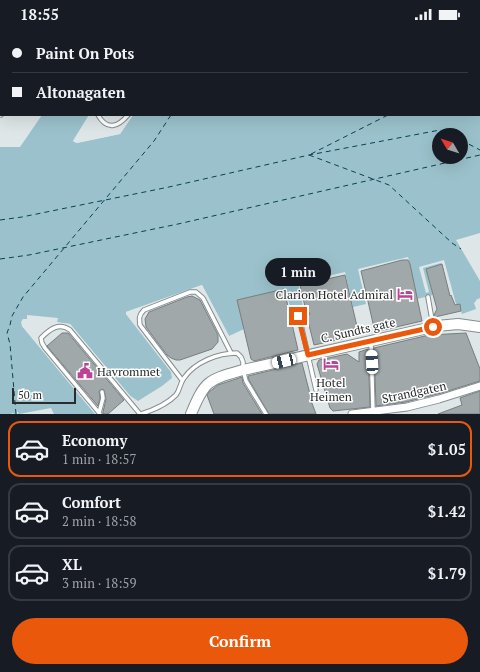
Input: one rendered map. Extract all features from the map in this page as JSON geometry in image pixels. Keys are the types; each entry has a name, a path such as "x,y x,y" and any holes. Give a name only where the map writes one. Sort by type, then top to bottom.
{"main road":[{"name":"C. Sundts gate","path":"191,414 203,387 218,377 371,340 433,327 458,324 480,327"}],"street":[{"name":"Strandgaten","path":"352,414 407,407 439,400 480,386"}],"lane":[{"path":"99,116 105,124 114,126 120,124 127,116"},
{"path":"182,380 140,325 140,314 144,310 190,292 196,292 203,298 231,353"},
{"path":"428,297 433,327"},
{"path":"306,314 298,316 316,390"},
{"path":"99,413 42,343 41,338 52,328 62,326 70,330 140,414 157,409 171,399 177,393 182,380 190,369 216,356 237,353 241,357 246,381 266,414"},
{"path":"371,340 373,412"},
{"path":"99,413 103,398 102,392"}],"water":[{"path":"41,116 88,116 73,141 77,143 120,134 132,116 480,116 480,233 456,240 480,281 480,298 474,303 476,309 462,314 459,304 453,305 442,264 426,269 433,295 417,299 408,257 358,269 366,304 353,307 345,272 298,283 304,311 292,314 285,289 238,300 244,329 229,336 202,285 126,312 171,372 172,378 138,401 129,395 70,324 23,319 22,326 95,414 54,414 51,408 19,414 17,411 17,414 0,414 0,147 20,147"}],"pier":[{"path":"88,116 91,116 76,141 119,132 130,116 132,116 120,134 76,143 73,141"},
{"path":"444,260 456,304 453,305 441,263 423,268 429,292 426,293 419,267"},
{"path":"202,285 229,336 227,337 201,287 128,314 170,368 169,369 126,314 126,312"},
{"path":"27,315 58,318 57,322 70,324 132,398 130,399 69,326 24,321 24,325 97,413 95,414 22,326 21,322 23,319 27,319"}],"building":[{"name":"Clarion Hotel Admiral","path":"402,260 408,260 410,264 422,321 375,332 361,271"},
{"path":"442,264 450,296 451,295 455,305 460,304 461,311 435,317 434,315 437,309 426,269"},
{"path":"345,275 359,335 314,345 307,317 310,314 306,311 300,285"},
{"path":"284,289 298,350 254,361 251,359 237,300"},
{"path":"192,296 200,300 218,335 218,342 212,349 176,360 167,355 146,327 145,319 149,312"},
{"path":"62,333 68,333 124,400 108,414 103,414 106,399 104,390 102,389 99,391 100,398 98,406 47,346"},
{"path":"466,333 480,369 480,381 406,402 376,406 374,348 429,335"},
{"path":"368,349 370,407 333,411 330,408 317,364 319,360 347,354 359,362 359,352"},
{"path":"302,363 310,398 316,414 269,414 248,376"},
{"path":"242,377 243,383 262,414 214,414 207,395 209,392 218,385"},
{"path":"480,391 480,414 438,414 462,405 460,398"}],"ferry route":[{"path":"16,414 10,344 7,333 12,316 23,297 154,141 170,116"},
{"path":"311,154 386,116"},
{"path":"0,220 22,217 169,187 309,155 432,132"},
{"path":"468,144 480,150"},
{"path":"309,155 389,185 452,243 461,249"},
{"path":"0,259 29,255 178,224 480,155"}],"place":[{"name":"Clarion Hotel Admiral","path":"405,294"},
{"name":"Hotel Heimen","path":"331,364"},
{"name":"Havrommet","path":"85,371"}],"route":[{"path":"298,316 308,355 433,327"}]}
